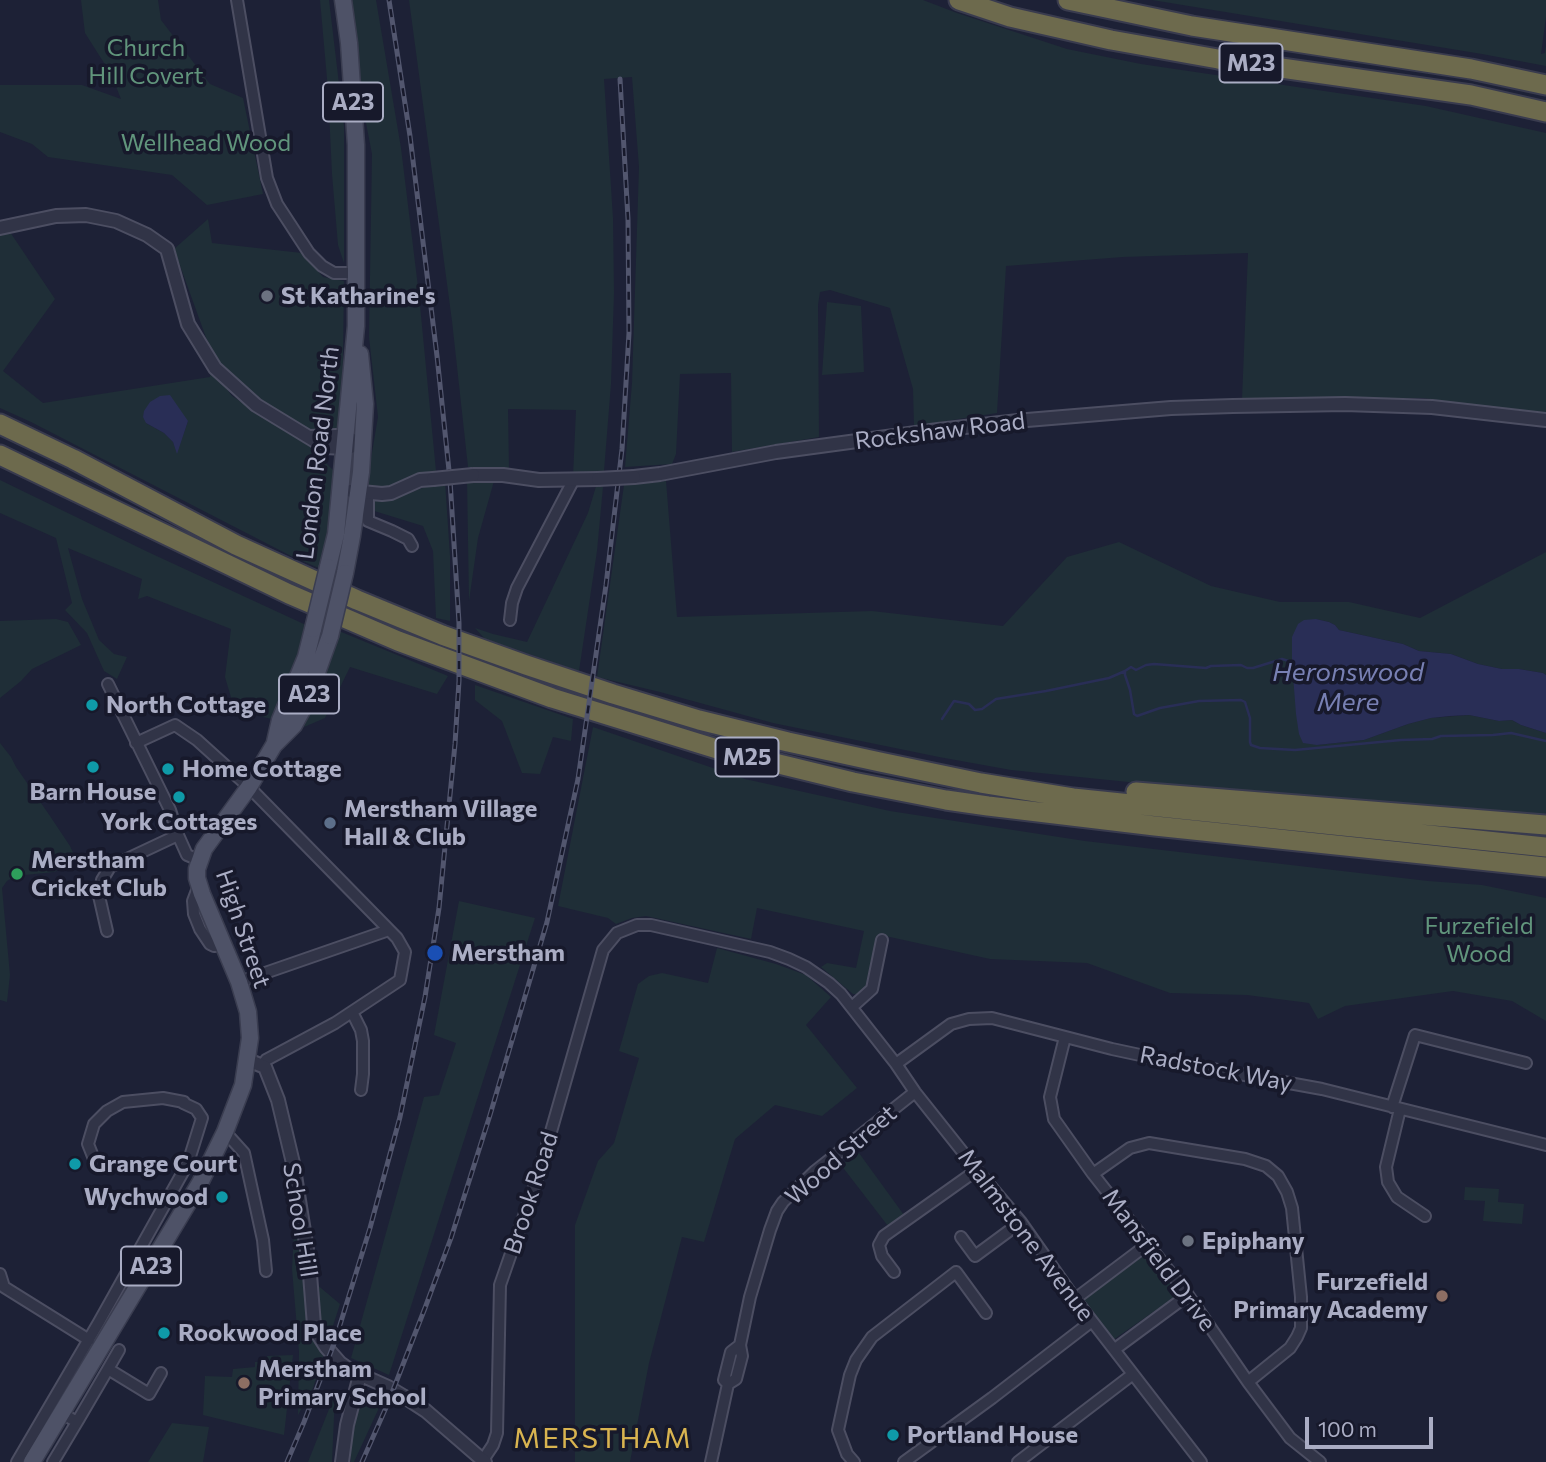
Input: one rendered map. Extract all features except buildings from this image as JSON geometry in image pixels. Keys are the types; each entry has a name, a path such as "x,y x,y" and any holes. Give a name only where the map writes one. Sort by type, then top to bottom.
{"highway":[{"name":"M23","path":"959,0 1010,16 1111,40 1219,59 1471,95 1546,113"},
{"name":"M23","path":"1068,0 1192,26 1471,69 1546,85"},
{"name":"M25","path":"0,424 277,565 401,618 602,691 710,723 821,750 981,783 1117,803 1546,847"},
{"name":"M25","path":"0,455 289,594 398,641 541,694 718,749 853,782 960,802 1100,820 1546,867"},
{"path":"981,783 1040,783 1546,825"}],"main road":[{"name":"London Road North","path":"274,744 280,720 306,657 336,534 356,326 356,145 349,43 343,0"},
{"name":"London Road North","path":"249,787 274,744 293,725 306,703 330,636 345,573 363,494 364,390 356,326"},
{"name":"High Street","path":"249,787 204,849 197,869 199,885 239,982 255,1062"},
{"name":"A23","path":"32,1462 70,1418 67,1392 194,1194 218,1150 243,1085 255,1062"}],"street":[{"path":"237,0 267,178 276,204 309,253 323,266 334,273 356,273"},
{"path":"0,228 49,217 86,215 116,221 147,235 167,249 188,324 215,368 256,405 325,447 341,481"},
{"name":"Rockshaw Road","path":"341,481 363,494 391,493 420,480 473,475 573,481 634,477 776,452 925,432 1027,419 1171,408 1345,404 1432,407 1546,420"},
{"path":"308,437 327,435 344,443"},
{"path":"325,447 344,443 362,444"},
{"path":"510,620 517,588 573,481"},
{"path":"363,494 368,521 408,539 412,545"},
{"path":"108,684 170,810 177,835 187,855 199,860"},
{"path":"136,743 175,725 197,740 249,787 397,938 403,948 405,956 400,980 352,1012 267,1060 255,1062"},
{"path":"107,931 99,896 102,880 110,867 177,835"},
{"name":"Malmstone Avenue","path":"617,933 637,925 651,925 770,952 812,971 829,983 852,1007 915,1092 1021,1222 1075,1299 1201,1462"},
{"path":"239,982 389,930"},
{"name":"Brook Road","path":"484,1461 497,1433 500,1285 540,1170 603,950 617,933"},
{"path":"852,1007 872,989 882,940"},
{"path":"352,1012 362,1030 361,1090"},
{"name":"Radstock Way","path":"896,1064 943,1029 960,1021 981,1018 1001,1020 1168,1061 1322,1089 1546,1145"},
{"path":"1426,1216 1397,1197 1388,1182 1386,1167 1396,1108 1415,1035 1526,1063"},
{"name":"Mansfield Drive","path":"1065,1037 1050,1097 1054,1119 1093,1174 1188,1295 1290,1438 1320,1462"},
{"name":"School Hill","path":"255,1062 267,1071 278,1100 293,1163 309,1262 314,1325 326,1347 340,1363 388,1387 426,1411 484,1461"},
{"name":"Wood Street","path":"711,1462 728,1384 724,1380 731,1352 740,1345 750,1297 777,1211 814,1172 915,1092"},
{"path":"17,1462 67,1392 89,1340 188,1163 202,1118 196,1108 163,1098 123,1102 107,1111 94,1124 88,1144 96,1164"},
{"path":"225,1132 244,1153 263,1240 266,1271"},
{"path":"1093,1174 1130,1148 1149,1143 1245,1159 1266,1166 1278,1176 1292,1208 1301,1297 1301,1328 1290,1348 1248,1382"},
{"path":"894,1272 882,1256 879,1245 884,1236 977,1170"},
{"path":"961,1237 975,1256 1021,1222"},
{"path":"1075,1299 1148,1244"},
{"path":"854,1462 847,1454 838,1430 850,1375 856,1360 872,1336 956,1272 986,1313"},
{"path":"0,1274 4,1287 89,1340"},
{"path":"1115,1349 1188,1295"},
{"path":"904,1462 1092,1321"},
{"path":"52,1462 70,1418 108,1369 119,1350"},
{"path":"108,1369 149,1394 160,1373"},
{"path":"1018,1462 1133,1374"},
{"path":"342,1462 347,1425 360,1375"}],"green space":[{"name":"Wellhead Wood","path":"81,0 158,0 161,20 210,84 243,98 263,194 207,205 172,175 48,157 32,144 0,132 0,85 82,85 121,99 111,74 85,33"},
{"path":"320,0 329,0 344,126 344,263 338,245"},
{"path":"351,0 376,0 401,148 436,471 402,480 386,488 366,488 378,417 369,337 372,154"},
{"path":"409,0 923,0 1067,49 1141,64 1426,106 1546,133 1546,413 1424,398 1244,400 1248,253 1123,257 1006,266 997,413 914,426 913,389 890,308 830,290 820,292 818,305 819,437 732,452 731,373 680,374 676,454 672,464 625,467 632,383 639,167 632,77 604,79 613,218 614,293 611,384 604,471 573,476 576,410 508,409 509,469 468,467 452,321"},
{"path":"1152,0 1546,0 1541,54 1545,53 1546,45 1546,66 1482,54"},
{"path":"208,219 212,243 302,253 323,277 344,281 342,432 307,430 238,389 212,354 174,249"},
{"path":"10,232 55,299 3,371 43,403 210,377 211,368 232,396 317,451 336,473 330,528 321,569 0,408 0,233","holes":["188,421 177,452 173,442 164,433 146,423"]},
{"path":"827,302 861,306 864,372 822,375"},
{"path":"467,479 494,481 478,538 469,601"},
{"path":"0,480 306,625 292,673 272,719 235,711 225,677 231,629 147,596 138,599 142,579 68,548 82,599 99,640 114,654 127,657 117,679 104,671 87,633 65,610 72,603 56,538 0,513"},
{"path":"445,481 450,556 450,621 436,618 433,551 423,526 371,510 374,499 394,499"},
{"path":"666,481 677,617 872,611 1003,626 1067,557 1119,542 1211,586 1280,602 1349,602 1420,618 1546,552 1546,675 1478,664 1451,654 1419,651 1403,644 1339,630 1329,622 1316,619 1317,745 1364,740 1431,718 1469,715 1499,721 1512,720 1546,733 1546,814 1428,807 1011,770 773,723 597,677 624,485"},
{"path":"597,483 603,487 597,551 579,671 485,639 475,628 527,642 588,513"},
{"path":"56,619 68,622 81,645 32,669 0,698 0,621"},
{"path":"339,631 448,676 437,694 350,667 325,718 304,727"},
{"path":"475,685 573,719 571,741 553,737 540,774 522,773 502,721 475,700"},
{"name":"Furzefield Wood","path":"593,727 745,779 890,811 1085,841 1482,885 1546,898 1546,1021 1512,1001 1453,991 1345,1006 1318,1019 1309,1003 1247,995 1170,993 1087,963 990,959 881,935 868,986 859,994 853,994 821,967 827,963 856,968 864,931 757,908 751,939 646,916 616,924 608,918 558,906"},
{"name":"Merstham Cricket Club","path":"0,743 75,857 64,865 64,868 54,872 15,876 2,888 10,975 7,1002 0,1000"},
{"path":"459,901 535,918 389,1375 351,1358 424,1097 439,1095 456,1043 434,1035"},
{"path":"717,948 806,975 831,997 806,1025 857,1088 822,1116 775,1105 735,1139 704,1242 682,1237 649,1363 630,1462 575,1462 575,1225 598,1161 614,1143 639,1058 619,1051 638,984 649,976 662,973 708,983"},
{"path":"859,1153 904,1215 888,1226 841,1165"},
{"path":"1465,1187 1499,1189 1498,1202 1524,1204 1522,1224 1483,1221 1485,1201 1464,1200"},
{"path":"294,1231 298,1233 315,1283 340,1304 313,1388 298,1415 299,1352 292,1269"},
{"path":"1145,1255 1179,1294 1113,1340 1080,1299"},
{"path":"293,1355 284,1435 203,1415 205,1376 232,1377 233,1369 255,1367 255,1362 267,1361 267,1356"},
{"path":"335,1394 332,1462 308,1462"},
{"path":"372,1396 384,1397 354,1462 351,1462 351,1432 355,1413"},
{"path":"172,1423 209,1427 203,1462 148,1462"}],"water":[{"path":"170,395 188,421 177,454 173,442 164,433 146,423 143,417 150,402 160,396"},
{"name":"Heronswood Mere","path":"1304,620 1329,622 1339,630 1403,644 1419,651 1451,654 1502,669 1543,673 1546,675 1546,733 1512,720 1499,721 1469,715 1431,718 1364,740 1317,745 1303,743 1296,714 1292,637 1298,624"}],"waterway":[{"path":"942,719 954,701 969,704 975,710 982,709 996,699 1109,678 1131,667 1136,670 1154,664 1206,668 1241,665 1253,668 1282,659 1292,662"},
{"path":"1125,671 1134,714 1137,716 1160,708 1199,701 1241,700 1245,702 1250,718 1251,745 1260,748 1295,750 1432,739 1441,736 1511,733 1546,741"}],"railway":[{"path":"287,1462 335,1341 370,1228 400,1117 425,997 439,908 455,744 459,623 450,480 410,136 389,0"},
{"path":"362,1462 388,1403 451,1238 490,1115 547,922 578,779 606,585 622,449 629,333 628,219 620,79"}],"place":[{"name":"St Katharine's","path":"267,296"},
{"name":"North Cottage","path":"92,705"},
{"name":"Barn House","path":"93,767"},
{"name":"Home Cottage","path":"168,769"},
{"name":"York Cottages","path":"179,797"},
{"name":"Merstham Village Hall & Club","path":"330,823"},
{"name":"Merstham Cricket Club","path":"17,874"},
{"name":"Merstham","path":"435,953"},
{"name":"Grange Court","path":"75,1164"},
{"name":"Wychwood","path":"222,1197"},
{"name":"Epiphany","path":"1188,1241"},
{"name":"Furzefield Primary Academy","path":"1442,1296"},
{"name":"Rookwood Place","path":"164,1333"},
{"name":"Merstham Primary School","path":"244,1383"},
{"name":"Portland House","path":"893,1435"}],"district":[{"name":"MERSTHAM","path":"603,1439"}],"park label":[{"name":"Church Hill Covert","path":"146,62"}]}
